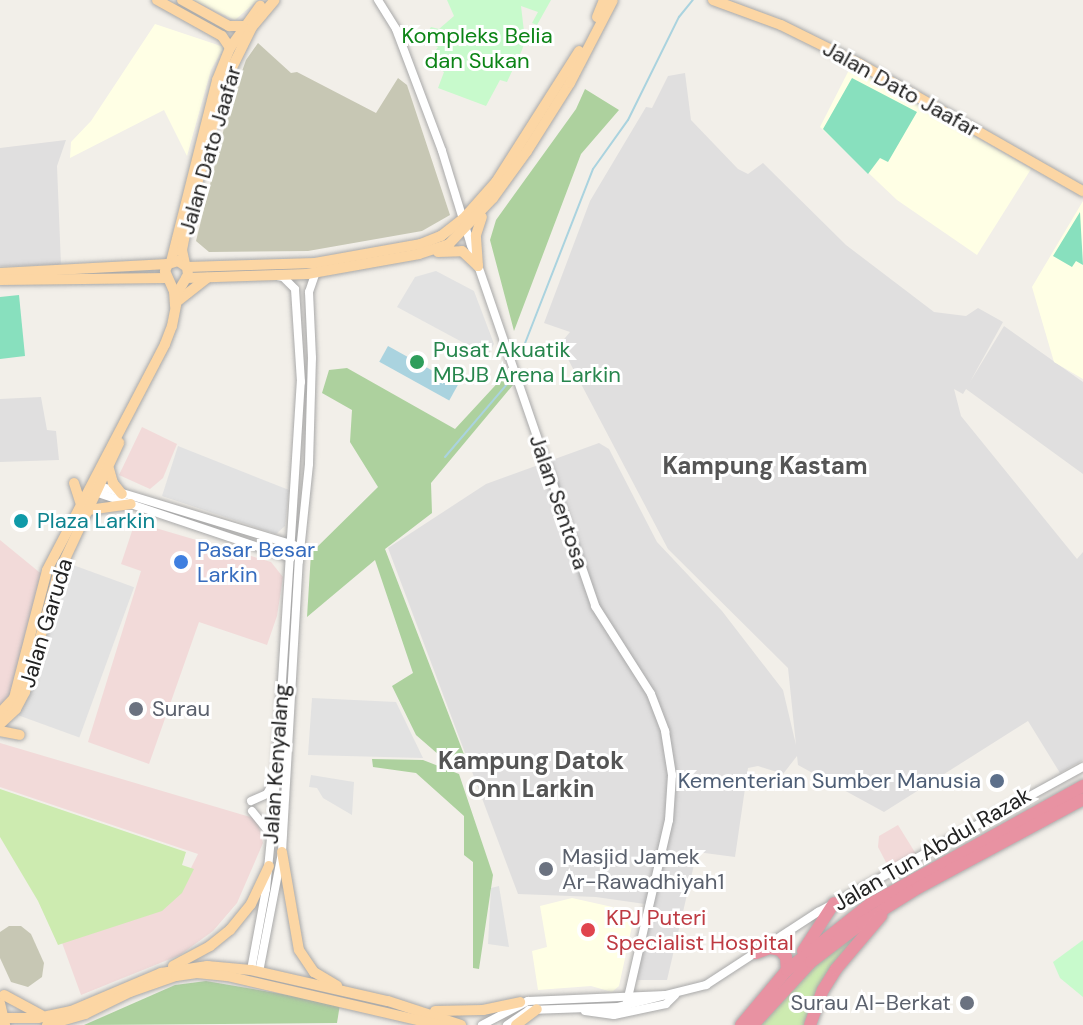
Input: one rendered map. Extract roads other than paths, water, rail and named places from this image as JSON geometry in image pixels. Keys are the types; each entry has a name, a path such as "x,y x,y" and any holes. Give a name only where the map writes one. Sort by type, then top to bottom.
{"highway":[{"name":"Jalan Tun Abdul Razak","path":"741,1025 791,967 870,904 1083,786"},
{"name":"Jalan Tun Abdul Razak","path":"753,1025 811,962 862,923 918,888 1083,799"},
{"path":"810,1025 823,990 851,950 880,917 918,888"},
{"path":"756,953 770,948 780,950 791,967 834,903"}],"main road":[{"path":"157,0 222,36 230,48"},
{"path":"182,0 229,26 244,26"},
{"name":"Jalan Dato Jaafar","path":"165,279 208,110 230,48 266,0"},
{"name":"Jalan Dato Jaafar","path":"185,272 182,250 225,82 248,34 275,0"},
{"path":"478,266 477,226 554,108 600,19 604,0"},
{"path":"426,252 449,244 496,182 614,0"},
{"name":"Jalan Dato Jaafar","path":"713,0 781,25 860,64 1083,191"},
{"path":"0,280 165,279 185,272 315,263 421,244 464,224 493,198"},
{"path":"150,267 165,256 174,240"},
{"path":"182,250 212,271 266,274 316,272 426,252 462,251 478,266"},
{"path":"0,273 150,267 169,263 185,272"},
{"path":"165,279 176,302 212,271"},
{"name":"Jalan Garuda","path":"0,724 16,709 25,692 58,574 84,508 165,344 185,272"},
{"name":"Jalan Garuda","path":"95,485 109,469 123,430"},
{"path":"109,469 113,483 122,494"},
{"path":"95,485 75,480 84,508 131,504"},
{"name":"Jalan Garuda","path":"0,713 14,698 47,570 84,508"},
{"path":"0,731 20,735"},
{"path":"282,852 292,923 305,962 322,978 357,995"},
{"path":"47,1021 161,973 210,946 230,930 251,904 269,866"},
{"path":"161,973 207,966 255,973 417,1010 461,1025"},
{"path":"3,997 7,1021 47,1021 85,1014 130,992 176,976 197,973 227,976 440,1025"},
{"path":"227,976 255,973 306,993"},
{"path":"3,997 47,1021"},
{"path":"3,997 31,1022"},
{"path":"417,1010 463,1012 520,1002"},
{"path":"516,1025 537,1009"}],"street":[{"name":"Jalan Sentosa","path":"378,0 396,29 442,151 478,266 595,606 651,694 665,731 672,775 669,820 626,1001"},
{"name":"Jalan Kenyalang","path":"255,973 282,852 312,384 309,292 316,272"},
{"name":"Jalan Kenyalang","path":"255,973 269,866 276,777 301,382 296,294 283,277 266,274"},
{"path":"95,485 301,547"},
{"path":"95,485 131,504 300,560"},
{"path":"274,541 287,533 292,524"},
{"path":"272,552 288,577"},
{"path":"285,644 295,644"},
{"path":"507,1025 521,1013 537,1009 575,1008 673,996 717,980 834,903 1083,767"},
{"path":"271,838 266,825 251,806 267,794 276,777"},
{"path":"575,1008 614,1015 666,1004 673,996"},
{"path":"482,1025 520,1002 626,1001"}],"water":[{"path":"388,346 458,385 449,401 379,362"}],"waterway":[{"path":"522,351 593,169 628,120 679,17 693,0"},
{"path":"445,457 508,383"}],"place":[{"name":"Pusat Akuatik MBJB Arena Larkin","path":"417,362"},
{"name":"Plaza Larkin","path":"21,521"},
{"name":"Pasar Besar Larkin","path":"181,562"},
{"name":"Surau","path":"136,709"},
{"name":"Kementerian Sumber Manusia","path":"997,781"},
{"name":"Masjid Jamek Ar-Rawadhiyah1","path":"546,869"},
{"name":"KPJ Puteri Specialist Hospital","path":"588,930"},
{"name":"Surau Al-Berkat","path":"967,1003"}],"district":[{"name":"Kampung Kastam","path":"765,466"},
{"name":"Kampung Datok Onn Larkin","path":"531,775"}],"park label":[{"name":"Kompleks Belia dan Sukan","path":"477,48"}]}
